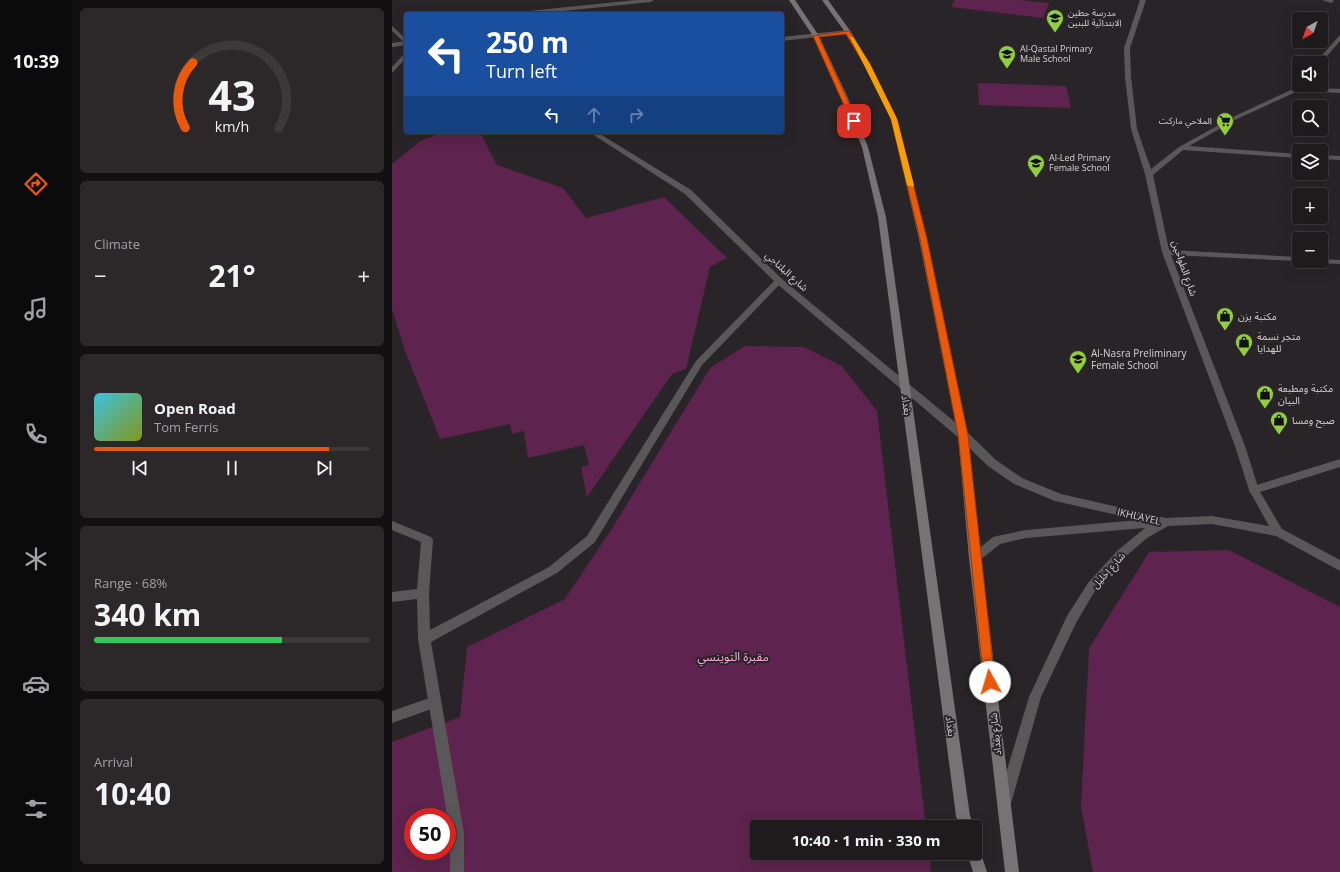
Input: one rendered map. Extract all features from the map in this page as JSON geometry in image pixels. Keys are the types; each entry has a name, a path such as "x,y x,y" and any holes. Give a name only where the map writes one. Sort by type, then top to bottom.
{"main road":[{"name":"بغداد","path":"792,0 816,36 844,96 864,147 882,217 964,820"},
{"name":"شارع بغداد","path":"825,0 848,32 867,64 894,119 923,239 963,435 1012,872"},
{"path":"976,860 980,872"}],"street":[{"path":"538,12 651,0"},
{"name":"شارع الطواحين","path":"1143,0 1127,48 1128,77 1134,129 1149,174 1166,252 1240,446 1254,490 1278,532"},
{"path":"1325,0 1332,1"},
{"path":"396,29 404,40"},
{"path":"784,39 848,32"},
{"path":"1324,56 1340,37"},
{"path":"392,45 404,43"},
{"path":"392,71 404,56"},
{"path":"1149,174 1181,148 1237,117 1292,90"},
{"path":"1328,90 1340,91"},
{"name":"شارع البلتاجي","path":"595,134 688,192 779,281 963,435"},
{"path":"1181,148 1292,156"},
{"path":"1328,157 1340,158"},
{"path":"1166,252 1292,259"},
{"path":"1328,261 1340,262"},
{"path":"424,639 553,570 591,539 699,363 779,281"},
{"name":"IKHLAYEL","path":"963,435 992,463 1018,481 1059,498 1166,522"},
{"path":"1254,490 1340,463"},
{"name":"شارع إخليل","path":"1004,806 1035,697 1071,620 1092,586 1121,554 1143,535 1166,522 1212,520 1278,532 1340,566"},
{"name":"IKHLAYEL","path":"976,558 997,540 1026,534 1076,531 1166,522"},
{"path":"392,525 427,540 423,593 424,639 457,834 457,872"},
{"path":"392,597 423,593"},
{"path":"392,716 435,702"}],"green space":[{"path":"955,0 1019,0 1049,3 1043,18 951,7"},
{"path":"978,83 1066,86 1071,108 979,105"},
{"path":"439,134 481,134 497,165 563,188 586,218 664,197 727,258 710,267 686,369 672,374 587,497 581,467 589,465 584,445 528,458 524,431 512,434 510,424 440,439 405,351 392,309 392,164 420,141"},
{"name":"مقبرة التوينسي","path":"745,346 804,347 842,366 877,411 925,820 750,820 750,860 930,860 931,872 392,872 392,742 460,717 467,647 565,599 611,530 710,368"},
{"path":"1229,550 1340,607 1340,872 1093,872 1081,807 1089,648 1149,552"}],"slow traffic":[{"path":"852,39 867,64 894,119 910,185"}],"place":[{"name":"مدرسة حطين الابتدائية للبنين","path":"1055,33"},
{"name":"Al-Qastal Primary Male School","path":"1007,69"},
{"name":"الملاحي ماركت","path":"1225,136"},
{"name":"Al-Led Primary Female School","path":"1036,178"},
{"name":"مكتبة يزن","path":"1225,331"},
{"name":"متجر نسمة للهدايا","path":"1244,357"},
{"name":"Al-Nasra Preliminary Female School","path":"1078,374"},
{"name":"مكتبة ومطبعة البيان","path":"1265,409"},
{"name":"صبح ومسا","path":"1279,435"}],"route":[{"path":"854,121 816,36 848,32 867,64 894,119 923,239 963,435 990,682"}]}
